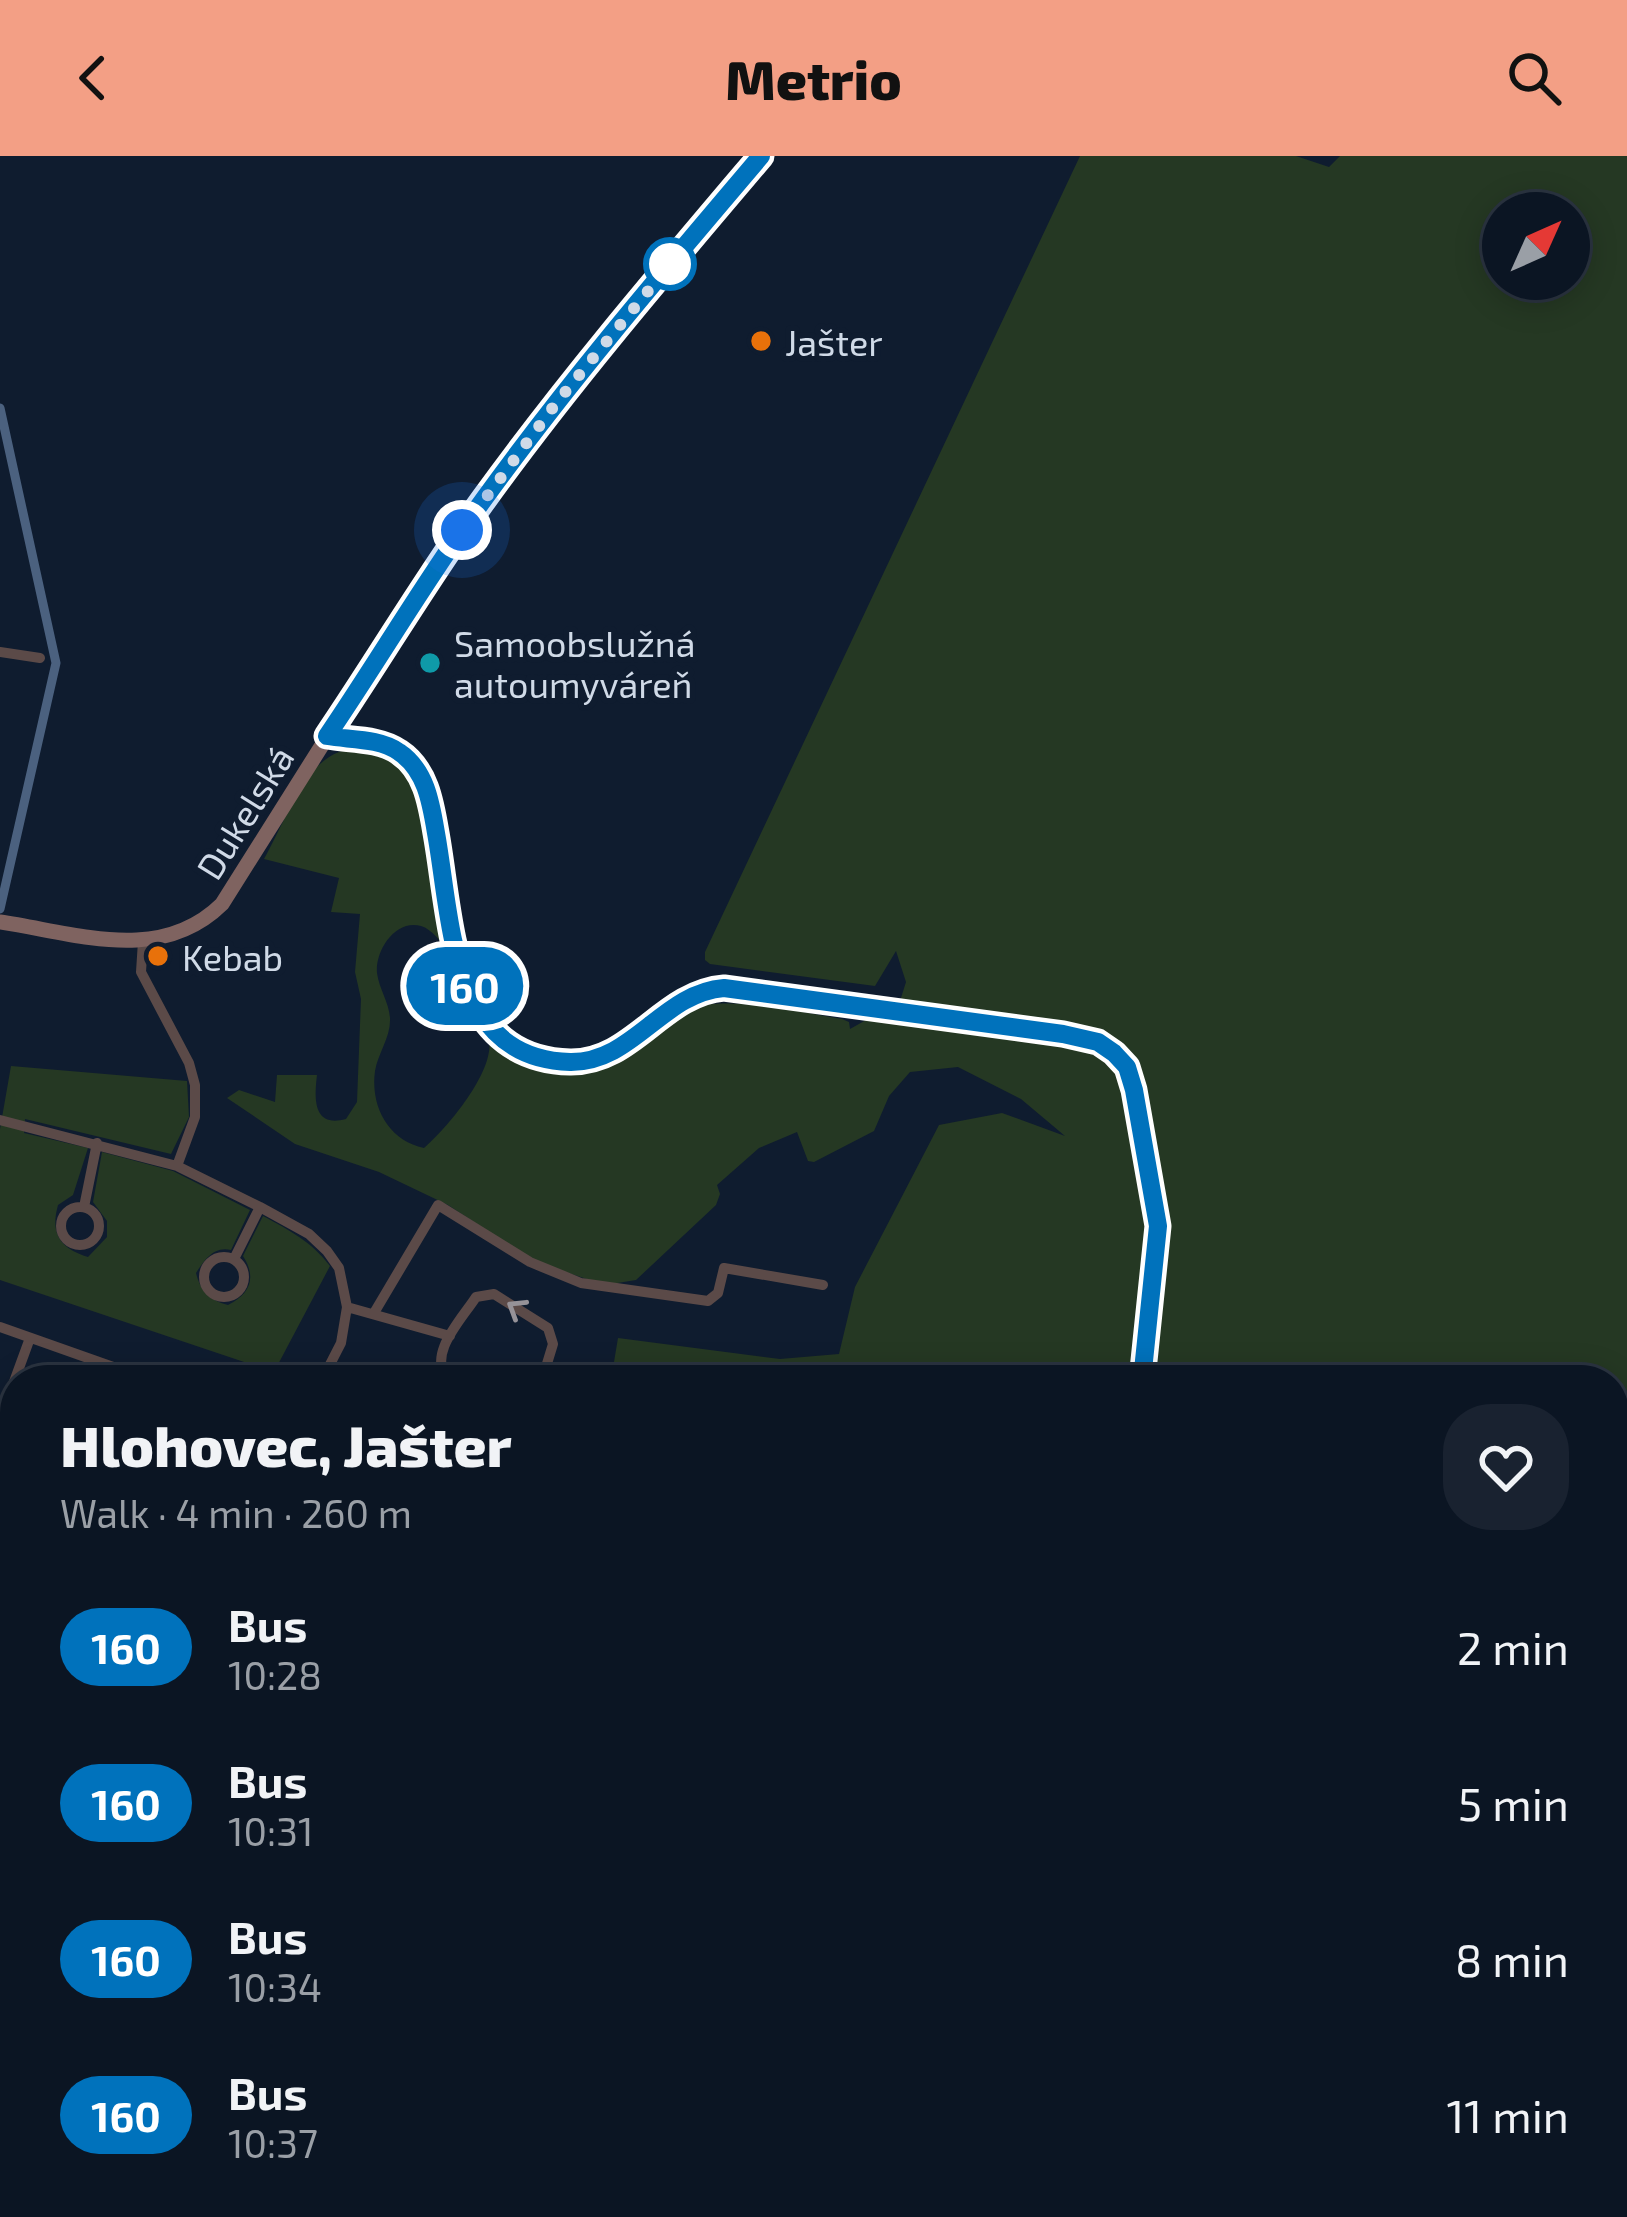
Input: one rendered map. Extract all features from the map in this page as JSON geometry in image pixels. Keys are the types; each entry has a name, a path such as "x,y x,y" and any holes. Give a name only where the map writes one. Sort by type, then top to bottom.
{"main road":[{"name":"Dukelská","path":"0,922 143,941 185,932 222,904 424,585 493,486 626,316 761,156"},
{"path":"327,736 384,745 416,768 431,805 468,994 494,1031 527,1054 569,1062 602,1057 678,1002 724,988 1063,1034 1098,1042 1114,1053 1131,1076 1158,1219 1144,1365"}],"street":[{"path":"0,652 40,658"},
{"path":"143,941 141,972 189,1063 195,1085 195,1117 177,1166"},
{"path":"0,1120 177,1166 309,1234 339,1268 347,1307 341,1343 330,1365"},
{"path":"84,1207 97,1143"},
{"path":"374,1313 438,1205 547,1270 603,1288 633,1288 708,1301 718,1294 724,1268 823,1285"},
{"path":"234,1259 260,1208"},
{"path":"440,1365 450,1336 476,1297 494,1294 548,1328 553,1344 547,1365"},
{"path":"347,1307 450,1336"},
{"path":"0,1327 92,1365"},
{"path":"20,1365 30,1338"}],"green space":[{"path":"1080,156 1296,156 1329,167 1340,156 1627,156 1627,1365 614,1365 618,1338 780,1359 839,1354 855,1287 939,1125 1002,1113 1065,1136 1021,1099 958,1067 910,1072 889,1096 874,1131 814,1162 808,1161 797,1132 759,1148 717,1185 716,1205 636,1280 605,1285 535,1262 448,1205 379,1172 295,1144 227,1098 239,1090 275,1102 277,1075 317,1075 316,1102 327,1119 346,1119 357,1102 361,999 355,972 360,914 331,912 339,878 264,859 307,779 345,750 360,749 389,758 423,794 448,949 429,930 412,925 388,939 377,964 390,1018 374,1084 384,1120 401,1138 424,1148 445,1127 485,1067 489,1039 525,1061 545,1067 584,1068 623,1056 678,1015 704,1005 791,1010 842,1019 850,1029 900,1001 906,982 896,951 875,986 710,964 705,952"},
{"path":"11,1066 187,1081 189,1117 171,1154 25,1119 24,1133 88,1148 73,1195 58,1205 55,1224 64,1244 78,1253 88,1257 107,1237 107,1221 93,1202 102,1152 173,1171 250,1210 231,1250 214,1252 196,1273 203,1290 216,1301 228,1305 246,1290 250,1271 243,1256 263,1216 316,1250 330,1266 278,1365 253,1365 0,1280 0,1129"}],"waterway":[{"path":"0,408 56,663 0,909"}],"bus line":[{"name":"160","path":"761,156 626,316 499,479 327,736 384,745 416,768 431,805 468,994 494,1031 527,1054 569,1062 602,1057 678,1002 724,988 1063,1034 1098,1042 1114,1053 1131,1076 1158,1219 1144,1365"}],"place":[{"name":"Jašter","path":"761,341"},
{"name":"Samoobslužná autoumyváreň","path":"430,663"},
{"name":"Kebab","path":"158,956"}],"route":[{"path":"462,530 557,402 676,257 670,264"}]}
